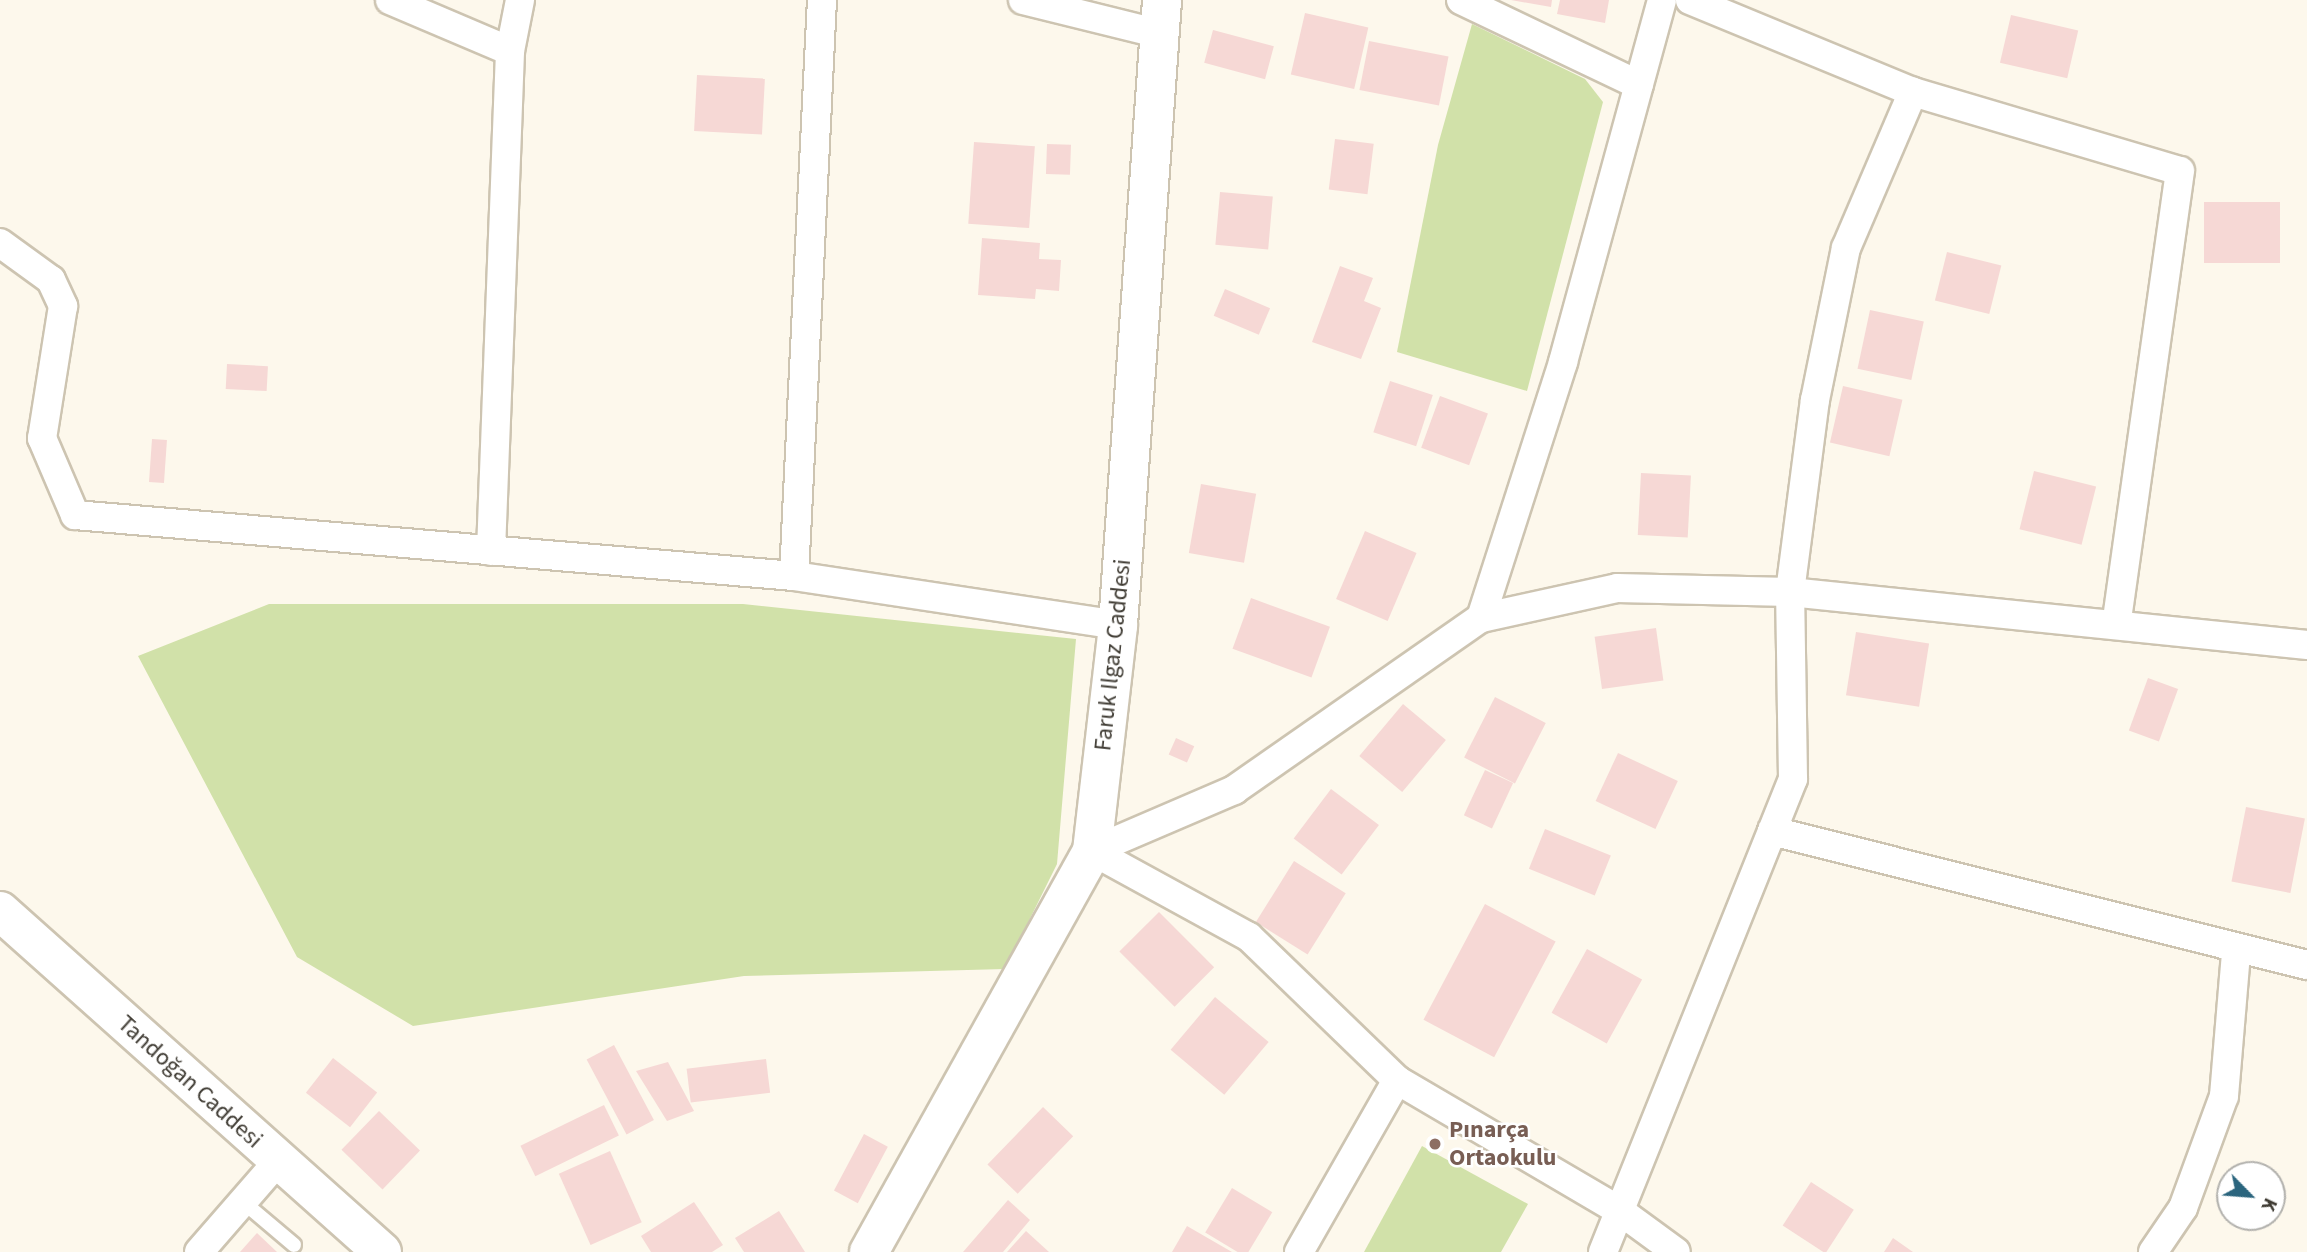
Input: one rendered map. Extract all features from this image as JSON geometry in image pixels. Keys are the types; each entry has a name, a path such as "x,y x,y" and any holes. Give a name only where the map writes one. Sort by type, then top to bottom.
{"street":[{"path":"390,0 510,51"},
{"path":"491,551 510,51 520,0"},
{"path":"794,576 822,0"},
{"path":"1023,0 1161,17"},
{"path":"1461,0 1496,8 1639,85"},
{"path":"1481,618 1563,362 1662,0"},
{"path":"1690,0 1913,92 2180,171 2117,621"},
{"name":"Faruk Ilgaz Caddesi","path":"869,1252 1092,852 1118,625 1161,17"},
{"path":"1603,1252 1793,779 1790,592 1815,400 1846,248 1913,92"},
{"path":"0,243 51,280 63,306 42,438 75,515 794,576 1118,625"},
{"path":"1092,852 1234,790 1481,618 1616,588 1790,592 2117,621 2307,645"},
{"path":"1772,831 2236,952 2307,964"},
{"path":"1092,852 1249,937 1397,1080 1620,1211 1676,1252"},
{"name":"Tandoğan Caddesi","path":"0,911 382,1252"},
{"path":"2152,1252 2183,1208 2224,1096 2236,952"},
{"path":"1299,1252 1397,1080"},
{"path":"198,1252 278,1161"}],"lane":[{"path":"242,1201 294,1245"}],"green space":[{"path":"1472,24 1585,79 1603,102 1527,391 1397,352 1438,145"},
{"path":"269,604 743,604 1076,639 1057,864 1005,969 744,976 413,1026 297,957 138,656"},
{"path":"1422,1146 1528,1204 1501,1252 1364,1252"}],"building":[{"path":"1511,0 1552,0 1551,7"},
{"path":"1560,0 1609,0 1605,23 1557,14"},
{"path":"1305,13 1368,28 1354,89 1291,74"},
{"path":"2011,15 2078,31 2067,78 2000,63"},
{"path":"1213,30 1274,46 1265,79 1204,63"},
{"path":"1369,41 1449,56 1439,106 1359,90"},
{"path":"697,75 765,79 762,134 694,131"},
{"path":"1335,139 1374,144 1367,194 1329,190"},
{"path":"974,142 1035,146 1029,228 968,224"},
{"path":"1047,144 1071,145 1070,175 1046,174"},
{"path":"1220,192 1273,197 1268,249 1215,245"},
{"path":"2204,202 2280,202 2280,263 2204,263"},
{"path":"982,238 1040,243 1039,259 1061,260 1059,291 1036,289 1035,299 978,295"},
{"path":"1947,252 2001,266 1989,314 1935,301"},
{"path":"1340,266 1373,278 1364,301 1381,308 1361,359 1312,342"},
{"path":"1225,289 1270,308 1259,335 1214,316"},
{"path":"1870,310 1924,321 1911,380 1858,369"},
{"path":"227,364 268,366 267,391 226,389"},
{"path":"1390,381 1433,395 1416,446 1373,432"},
{"path":"1843,386 1902,400 1889,456 1830,443"},
{"path":"1440,396 1488,413 1469,465 1421,448"},
{"path":"152,439 167,440 164,483 149,482"},
{"path":"2034,471 2096,486 2082,545 2019,529"},
{"path":"1641,473 1691,476 1688,538 1638,535"},
{"path":"1201,484 1256,494 1244,563 1189,553"},
{"path":"1365,531 1417,553 1388,621 1336,599"},
{"path":"1251,598 1330,627 1311,677 1233,649"},
{"path":"1656,628 1663,680 1602,689 1595,637"},
{"path":"1856,632 1929,644 1919,707 1846,695"},
{"path":"2148,678 2178,689 2159,742 2129,731"},
{"path":"1495,697 1546,723 1515,783 1464,758"},
{"path":"1403,704 1446,740 1402,792 1359,756"},
{"path":"1176,738 1194,746 1187,763 1169,754"},
{"path":"1618,753 1678,781 1655,829 1596,801"},
{"path":"1485,770 1513,783 1492,828 1464,815"},
{"path":"1331,789 1379,825 1342,875 1294,839"},
{"path":"2246,807 2305,818 2290,893 2231,882"},
{"path":"1545,829 1611,856 1595,895 1529,869"},
{"path":"1294,861 1346,893 1308,954 1256,922"},
{"path":"1485,904 1556,942 1494,1057 1423,1020"},
{"path":"1159,912 1214,967 1175,1007 1119,952"},
{"path":"1587,949 1642,980 1607,1043 1552,1013"},
{"path":"1215,997 1269,1042 1224,1095 1171,1050"},
{"path":"614,1045 654,1120 627,1135 587,1060"},
{"path":"333,1058 377,1092 350,1127 306,1093"},
{"path":"766,1059 770,1093 691,1102 687,1069"},
{"path":"668,1062 694,1111 667,1121 636,1071"},
{"path":"604,1105 619,1136 535,1176 520,1146"},
{"path":"1043,1107 1073,1136 1018,1194 987,1165"},
{"path":"379,1111 420,1151 382,1189 341,1150"},
{"path":"864,1134 888,1147 858,1203 834,1191"},
{"path":"610,1151 642,1222 591,1245 559,1174"},
{"path":"1811,1182 1854,1210 1826,1252 1783,1226"},
{"path":"1232,1188 1272,1212 1248,1252 1238,1252 1205,1233"},
{"path":"1008,1200 1030,1220 1003,1252 963,1252"},
{"path":"694,1202 723,1245 712,1252 651,1252 641,1236"},
{"path":"779,1211 805,1252 744,1252 735,1238"},
{"path":"1187,1226 1232,1252 1172,1252"},
{"path":"1026,1231 1049,1252 1007,1252"},
{"path":"257,1233 277,1252 240,1252"},
{"path":"1893,1238 1913,1252 1884,1252"}],"place":[{"name":"Pınarça Ortaokulu","path":"1435,1144"}]}
